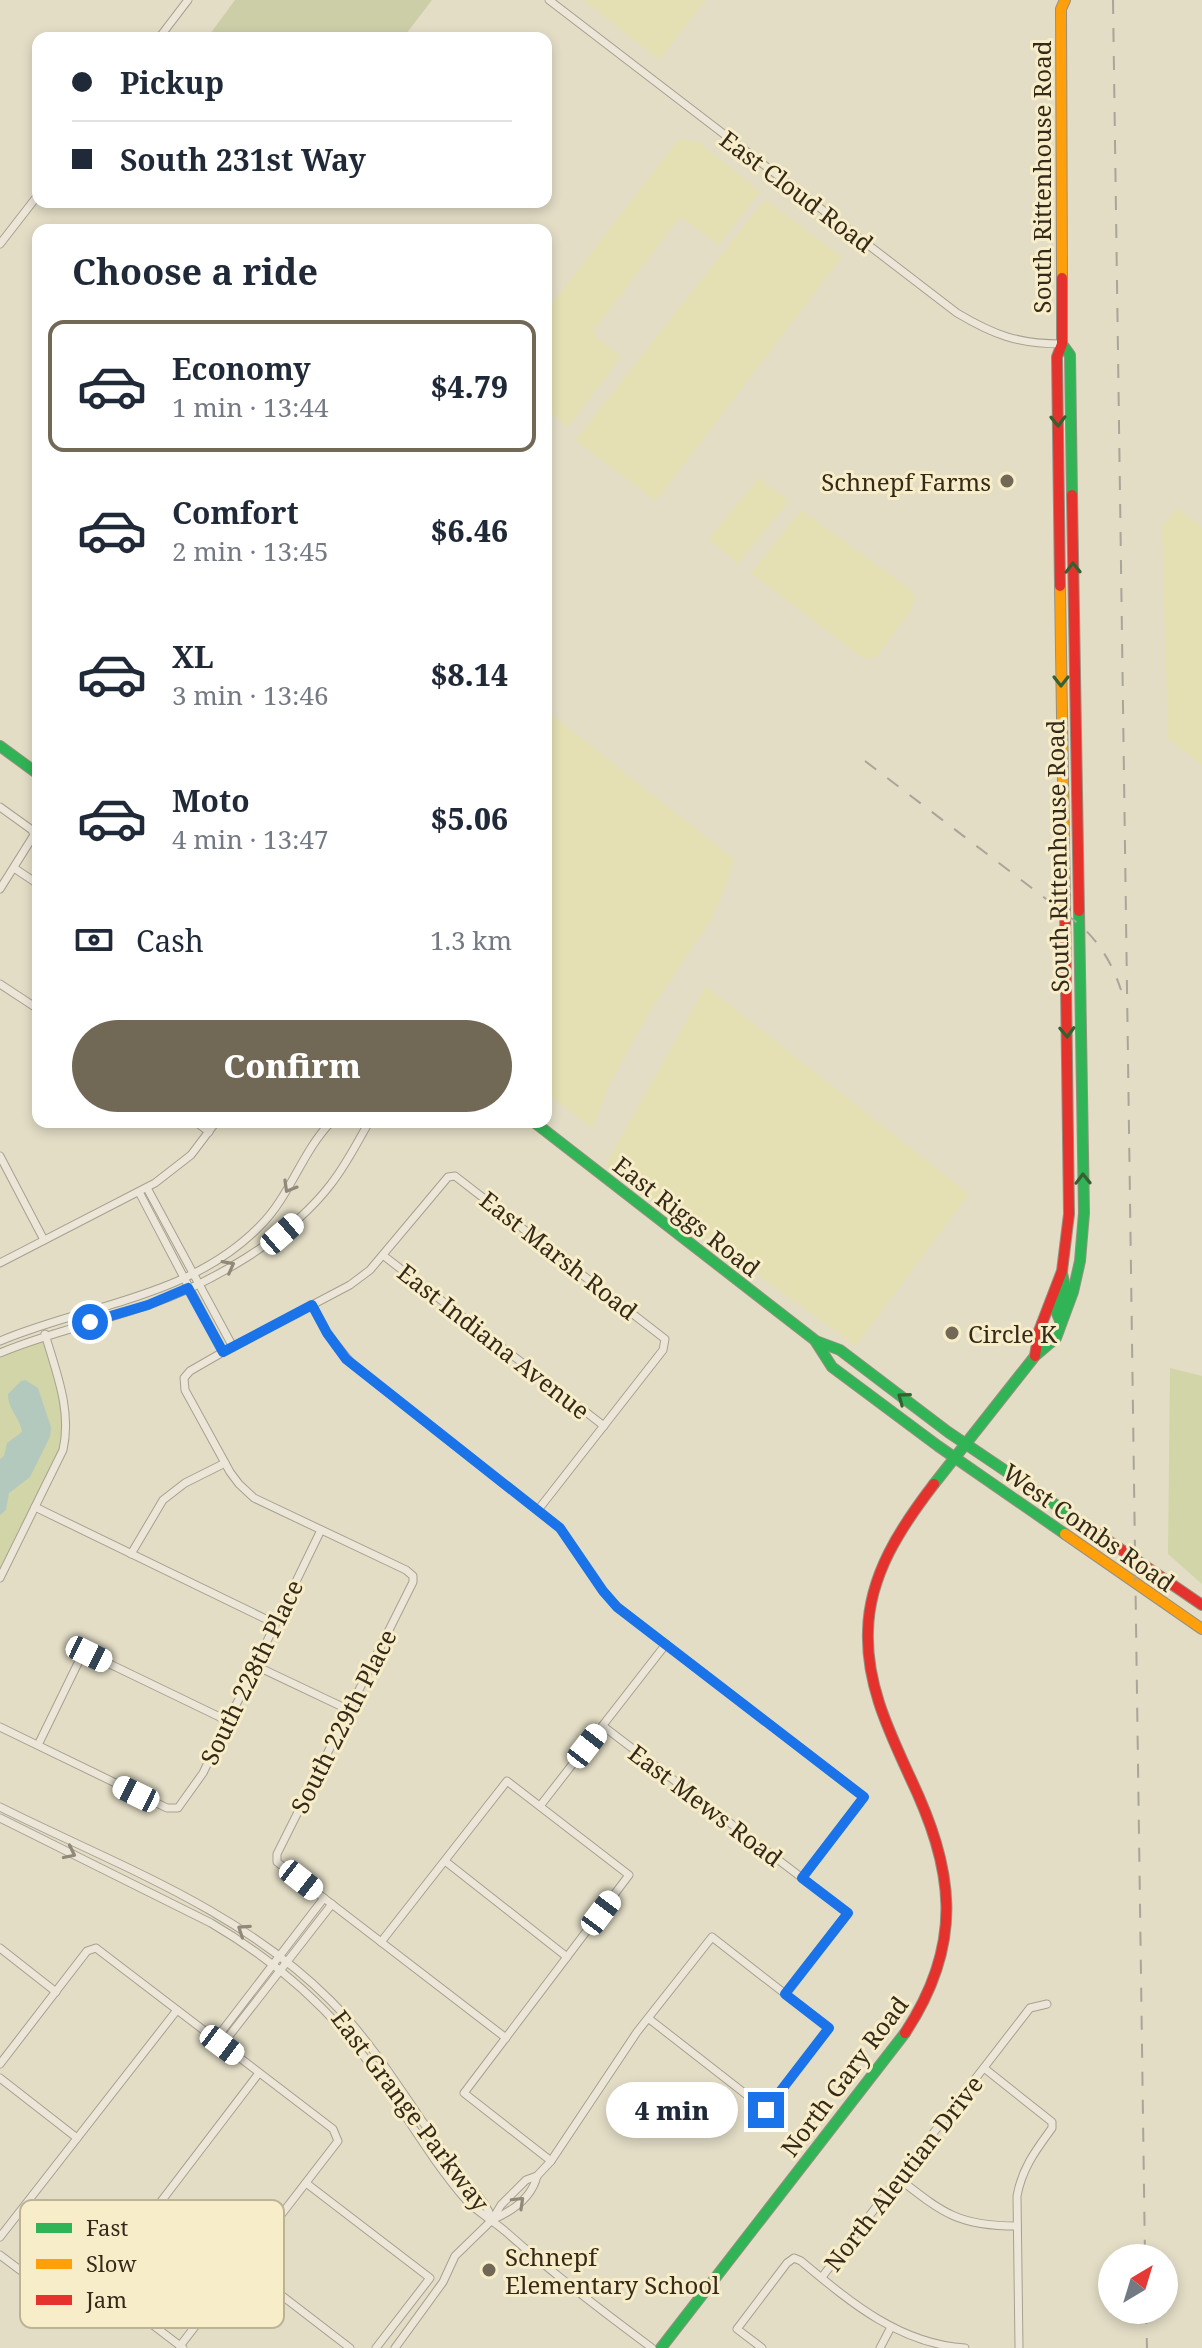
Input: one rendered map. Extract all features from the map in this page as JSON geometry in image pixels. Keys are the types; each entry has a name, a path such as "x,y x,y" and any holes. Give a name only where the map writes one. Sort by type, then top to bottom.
{"main road":[{"name":"South Rittenhouse Road","path":"1035,1356 1039,1331 1062,1271 1069,1204 1057,357 1062,344 1060,3"},
{"name":"South Rittenhouse Road","path":"966,1444 1035,1356 1056,1338 1073,1292 1084,1213 1070,355 1062,344"},
{"path":"0,746 32,770"},
{"name":"East Riggs Road","path":"542,1128 816,1341 840,1350 966,1444"},
{"path":"1069,1204 1076,1215 1074,1255 1078,1268"},
{"path":"1061,1323 1056,1311 1065,1287 1062,1271"},
{"name":"East Riggs Road","path":"816,1341 832,1367 954,1459"},
{"name":"North Gary Road","path":"661,2348 906,2031 933,1982 947,1929 943,1868 936,1837 880,1712 872,1678 868,1631 872,1597 885,1557 901,1529 966,1444"},
{"name":"West Combs Road","path":"966,1444 1202,1605"},
{"name":"West Combs Road","path":"954,1459 1202,1629"}],"street":[{"name":"East Cloud Road","path":"549,0 957,313 989,332 1018,341 1062,344"},
{"path":"163,32 183,2"},
{"path":"0,244 32,203"},
{"path":"0,807 32,830"},
{"path":"0,889 32,838"},
{"path":"14,868 32,880"},
{"path":"0,984 32,1005"},
{"path":"204,1128 209,1132"},
{"path":"0,1263 143,1190 191,1155 212,1128"},
{"path":"0,1341 156,1291 230,1252 261,1226 282,1199 313,1144 326,1128"},
{"path":"0,1353 148,1305 198,1283 268,1245 295,1223 331,1184 365,1128"},
{"path":"0,1156 44,1240"},
{"name":"East Marsh Road","path":"384,1256 445,1180 451,1175 460,1178 665,1339 663,1350 604,1426"},
{"path":"143,1190 233,1347"},
{"path":"143,1190 183,1278 223,1352"},
{"path":"321,1530 254,1498 239,1484 185,1390 184,1378 190,1371 223,1352 350,1285 384,1256"},
{"name":"East Indiana Avenue","path":"384,1256 604,1426"},
{"path":"312,1305 346,1359 560,1528 617,1607 864,1797 802,1878"},
{"path":"0,1578 63,1450 66,1438 65,1407 43,1326"},
{"path":"538,1510 604,1426"},
{"path":"131,1554 163,1500 185,1483 225,1463"},
{"path":"35,1507 274,1623"},
{"name":"South 229th Place","path":"321,1530 413,1576 413,1582 277,1854 277,1862 324,1898"},
{"name":"South 228th Place","path":"38,1745 174,1810 182,1804 203,1773 321,1530"},
{"path":"540,1806 666,1644"},
{"path":"0,1727 38,1745 79,1661 89,1654 228,1721"},
{"path":"254,1665 349,1710"},
{"name":"East Mews Road","path":"603,1726 848,1913 785,1994"},
{"path":"381,1942 507,1781 629,1875 464,2093 551,2161"},
{"name":"East Grange Parkway","path":"0,1807 217,1913 282,1959 329,2000 373,2050 447,2157 488,2207 492,2220"},
{"name":"East Grange Parkway","path":"0,1818 211,1923 241,1941 299,1985 342,2029 456,2186 483,2215 652,2348"},
{"path":"445,1861 567,1957"},
{"path":"218,2042 324,1898 506,2038"},
{"path":"282,1959 332,1904"},
{"path":"395,2348 443,2282 455,2256 492,2220 501,2205 526,2180 537,2176 551,2161 648,2018 712,1937 829,2028 766,2110 648,2018"},
{"path":"0,1948 56,1992"},
{"path":"0,2064 87,1951 96,1948 337,2135 338,2141 284,2211"},
{"name":"North Aleutian Drive","path":"822,2277 1030,2008 1047,2004"},
{"path":"29,2200 177,2010"},
{"path":"984,2068 1052,2122 1052,2128 1031,2156 1021,2176 1017,2226 1019,2348"},
{"path":"163,2200 259,2073"},
{"path":"0,2078 77,2138"},
{"path":"898,2178 946,2214 975,2224 1017,2226"},
{"path":"306,2183 430,2278 376,2348"},
{"path":"0,2237 20,2211"},
{"path":"0,2255 20,2270"},
{"path":"762,2348 737,2329 794,2258 891,2327 934,2344 965,2348"},
{"path":"284,2297 350,2348"},
{"path":"880,2348 891,2327"},
{"path":"157,2328 182,2347 196,2328"}],"shaded area":[{"path":"583,0 706,0 659,60"},
{"path":"678,140 700,143 760,192 719,245 680,217 594,330 596,337 621,357 568,427 552,415 552,303"},
{"path":"767,201 842,257 656,501 575,440 761,204"},
{"path":"759,478 789,501 738,564 708,539"},
{"path":"1177,508 1202,527 1202,765 1168,739 1162,527"},
{"path":"801,510 915,596 912,609 878,655 870,659 861,657 751,573"},
{"path":"552,715 734,859 711,920 654,1005 610,1083 593,1129 552,1098"},
{"path":"706,986 969,1194 856,1346 605,1165"},
{"path":"25,1380 38,1388 51,1427 50,1437 30,1477 9,1493 6,1510 0,1515 0,1459 4,1456 7,1443 22,1432 8,1394"}],"green space":[{"path":"235,0 432,0 408,32 211,32"},
{"path":"43,1340 63,1410 61,1447 0,1570 0,1358"},
{"path":"1170,1368 1202,1376 1202,1584 1168,1554"}],"railway":[{"path":"1113,0 1145,2244"},
{"path":"865,761 1079,924 1104,954 1121,990"},
{"path":"1146,2324 1147,2348"}],"traffic: fast":[{"path":"1062,344 1070,355 1072,495"},
{"path":"0,746 32,770"},
{"path":"934,1484 1035,1356 1056,1338 1073,1292 1080,1261 1084,1213 1079,911"},
{"path":"542,1128 816,1341 840,1350 948,1432 1081,1522"},
{"path":"1061,1323 1056,1311 1065,1287 1062,1273"},
{"path":"816,1342 832,1367 938,1446 1065,1534"},
{"path":"661,2348 905,2033"}],"traffic: slow":[{"path":"1062,278 1061,9 1065,0"},
{"path":"1060,586 1065,910"},
{"path":"1065,1534 1202,1629"}],"traffic: jam":[{"path":"1060,586 1057,357 1062,344 1062,278"},
{"path":"1072,495 1079,911"},
{"path":"1035,1356 1039,1331 1062,1271 1069,1214 1065,910"},
{"path":"905,2033 924,2000 937,1968 944,1936 946,1905 936,1842 886,1723 875,1687 868,1631 874,1590 889,1553 934,1484"},
{"path":"1081,1522 1202,1605"}],"place":[{"name":"Schnepf Farms","path":"1007,481"},
{"name":"Circle K","path":"952,1333"},
{"name":"Schnepf Elementary School","path":"489,2270"}],"route":[{"path":"90,1322 148,1305 188,1288 223,1352 312,1305 346,1359 560,1528 617,1607 864,1797 802,1878 848,1913 785,1994 829,2028 766,2110"}]}
